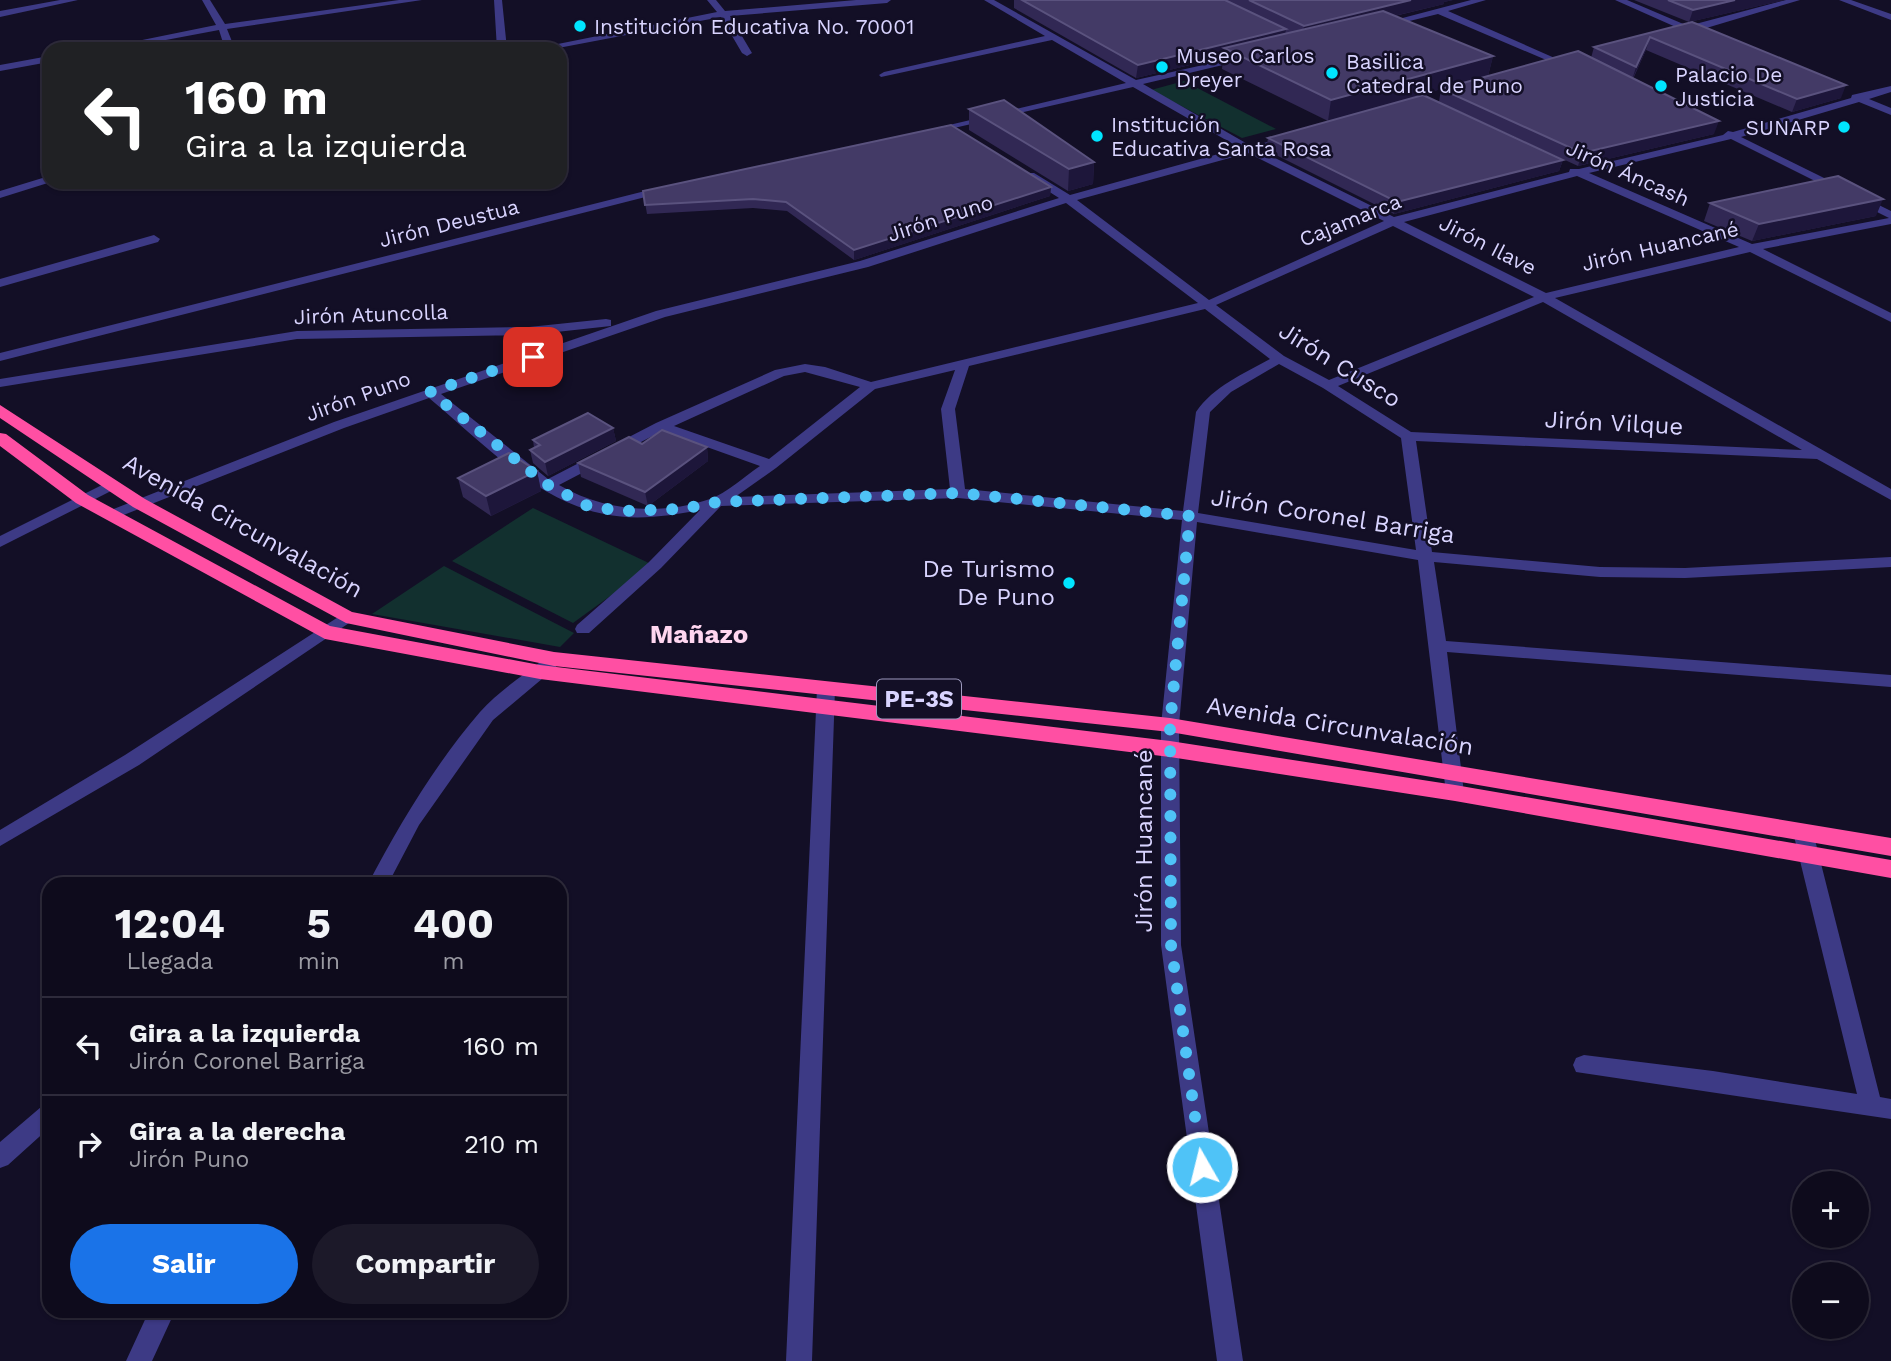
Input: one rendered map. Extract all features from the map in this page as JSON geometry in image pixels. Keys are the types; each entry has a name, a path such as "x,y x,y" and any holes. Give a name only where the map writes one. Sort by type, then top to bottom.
{"highway":[{"name":"Avenida Circunvalación","path":"0,410 139,503 346,617 547,665"},
{"name":"Avenida Circunvalación","path":"0,438 82,499 325,632 547,665 826,698 1170,749 1455,793 1891,869"},
{"name":"Avenida Circunvalación","path":"826,698 1170,725 1891,847"}],"street":[{"path":"0,3 19,0"},
{"path":"0,14 74,0"},
{"path":"206,0 227,42"},
{"path":"141,42 222,27 418,0"},
{"path":"498,0 501,42"},
{"path":"711,0 730,22 747,53"},
{"path":"567,43 722,14 887,0"},
{"path":"1366,29 1440,11 1465,2 1482,0"},
{"path":"1619,0 1699,33"},
{"path":"1662,35 1796,0"},
{"path":"1843,0 1891,17"},
{"path":"993,3 1020,2"},
{"name":"Jirón Ilave","path":"993,3 1249,149 1544,297 1891,495"},
{"path":"1440,11 1565,62 1548,66"},
{"path":"884,75 1054,37"},
{"path":"912,136 1262,53"},
{"path":"0,68 42,60"},
{"name":"Cajamarca","path":"870,386 1207,305 1394,221 1571,170 1732,136 1891,89"},
{"path":"1848,94 1891,112"},
{"path":"953,128 964,135"},
{"path":"1720,130 1891,215"},
{"name":"Jirón Puno","path":"111,514 430,392 661,314 864,264 1068,199 1303,134"},
{"name":"Jirón Cusco","path":"1022,170 1068,199 1279,359 1328,385 1408,436 1438,646 1455,793"},
{"name":"Jirón Áncash","path":"1571,170 1751,248 1891,318"},
{"path":"0,195 42,181"},
{"name":"Jirón Deustua","path":"0,357 603,203 684,185"},
{"name":"Jirón Huancané","path":"1328,385 1544,297 1751,248 1891,221"},
{"path":"0,283 155,239"},
{"name":"Jirón Atuncolla","path":"0,383 297,335 338,332 538,332 661,314"},
{"name":"Jirón Huancané","path":"1230,1361 1171,945 1170,725 1203,412 1208,403 1279,359"},
{"path":"958,493 948,409 964,362"},
{"path":"548,485 661,426 793,370 820,370 870,386"},
{"path":"583,629 655,565 717,502 771,465 870,386"},
{"name":"Jirón Coronel Barriga","path":"430,392 548,485 588,506 620,511 682,509 717,502 958,493 1190,516 1424,556 1600,572 1649,573 1891,562"},
{"path":"661,426 771,465"},
{"name":"Jirón Vilque","path":"1408,436 1818,455"},
{"path":"0,542 112,485"},
{"path":"0,839 132,760 346,617"},
{"path":"1438,646 1891,681"},
{"path":"382,877 411,821 487,716 547,665"},
{"path":"799,1361 826,698"},
{"path":"1584,1065 1881,1107 1803,832"},
{"path":"0,1157 42,1120"},
{"path":"139,1361 159,1318"}],"green space":[{"path":"1184,81 1276,129 1242,138 1151,90"},
{"path":"533,508 653,565 573,623 452,561"},
{"path":"444,566 574,633 560,647 372,614"}],"building":[{"path":"1022,0 1225,0 1286,29 1138,65"},
{"path":"1249,0 1411,0 1304,26"},
{"path":"1668,0 1735,0 1693,10"},
{"path":"1383,11 1493,56 1331,100 1224,48"},
{"path":"1692,22 1846,85 1797,99 1650,37 1636,67 1594,47"},
{"path":"1578,51 1719,121 1582,153 1441,89"},
{"path":"1423,95 1563,160 1397,202 1268,138"},
{"path":"1004,100 1094,162 1069,169 969,109"},
{"path":"951,125 1051,187 854,250 786,202 753,199 645,205 643,191"},
{"path":"1838,176 1883,199 1759,224 1710,203"},
{"path":"588,413 613,428 545,462 530,450 540,445 533,440"},
{"path":"662,430 707,447 645,492 578,463 629,437 642,444"},
{"path":"509,453 537,471 486,496 458,478"}],"place":[{"name":"Institución Educativa No. 70001","path":"580,26"},
{"name":"Museo Carlos Dreyer","path":"1162,67"},
{"name":"Basilica Catedral de Puno","path":"1332,73"},
{"name":"Palacio De Justicia","path":"1661,86"},
{"name":"SUNARP","path":"1844,127"},
{"name":"Institución Educativa Santa Rosa","path":"1097,136"},
{"name":"De Turismo De Puno","path":"1069,583"}],"district":[{"name":"Mañazo","path":"699,634"}],"route":[{"path":"533,357 430,392 548,485 588,506 648,512 717,502 958,493 1190,516 1170,725 1171,945 1202,1167"}]}
